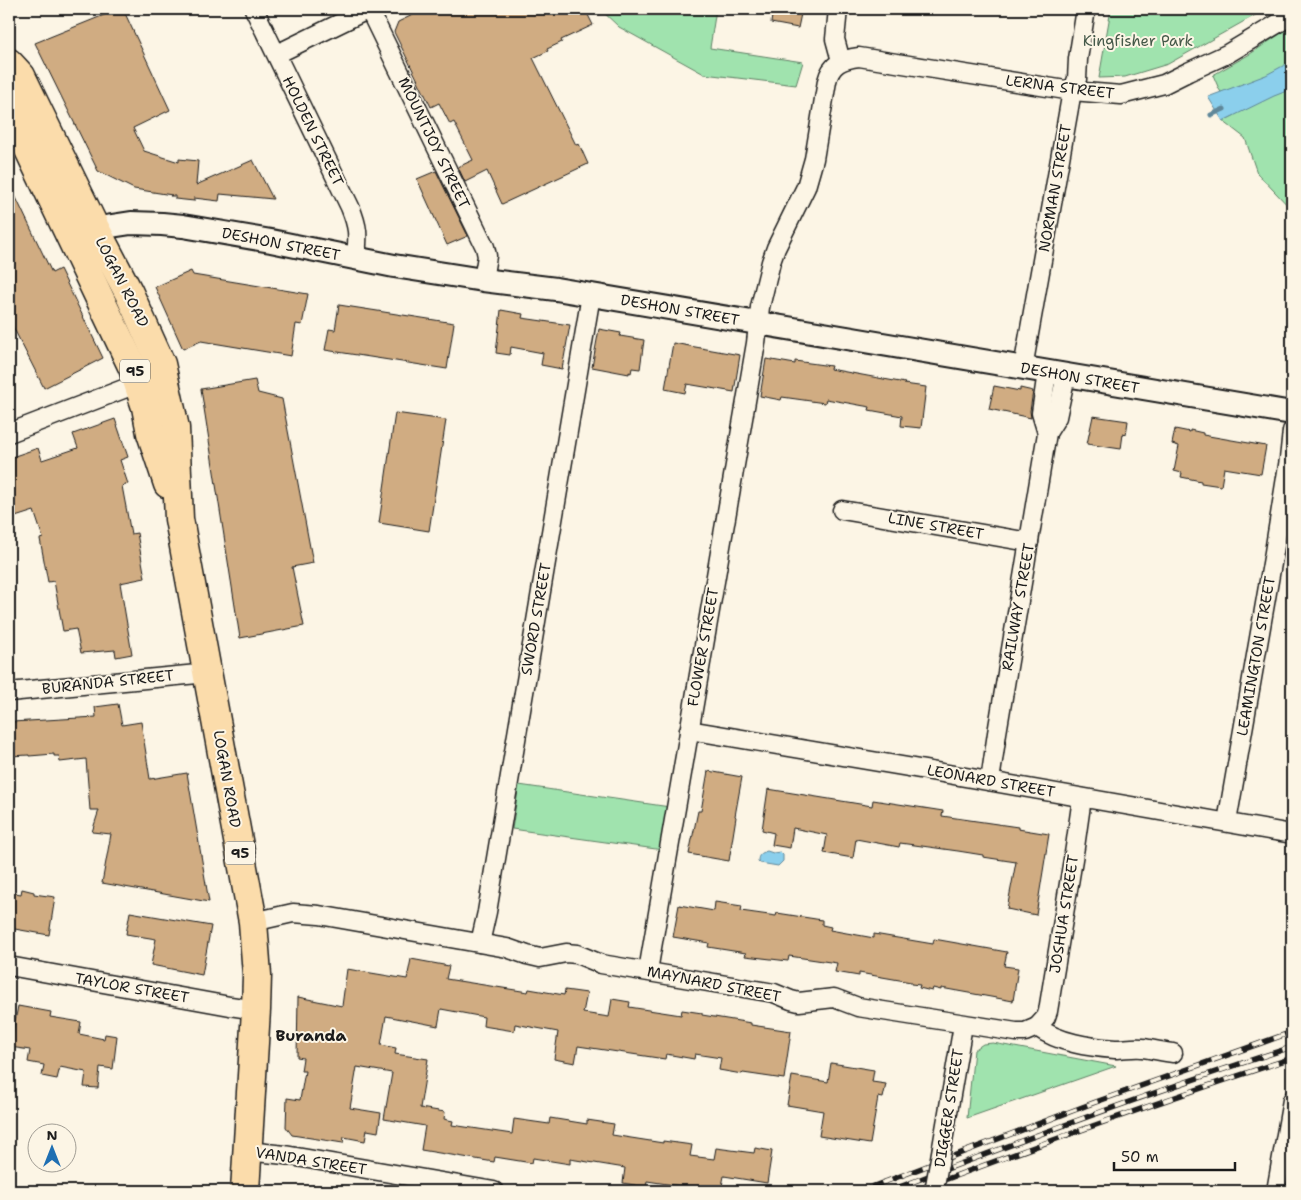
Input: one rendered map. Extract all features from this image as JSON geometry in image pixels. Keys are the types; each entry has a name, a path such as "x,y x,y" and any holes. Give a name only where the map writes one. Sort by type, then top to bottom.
{"main road":[{"name":"LOGAN ROAD","path":"9,63 21,76 95,228 129,292 161,364 175,428 180,518 253,922 256,1010 245,1191"},
{"name":"LOGAN ROAD","path":"9,108 17,145 68,232 130,360 146,407 151,433 180,518"}],"street":[{"name":"HOLDEN STREET","path":"254,9 356,222 358,232 356,258"},
{"path":"276,54 369,9"},
{"name":"MOUNTJOY STREET","path":"369,9 485,247 487,256 483,280"},
{"path":"838,9 835,39 841,61"},
{"name":"NORMAN STREET","path":"1023,368 1072,91 1077,79 1078,59 1086,9"},
{"name":"LERNA STREET","path":"841,61 858,57 1072,91 1121,95 1164,84 1226,54 1292,15"},
{"name":"FLOWER STREET","path":"648,971 676,816 760,308 776,248 806,187 814,159 829,74 836,64 841,61"},
{"name":"DESHON STREET","path":"68,232 121,224 144,223 183,226 271,241 394,266 556,289 1292,413"},
{"name":"SWORD STREET","path":"480,943 487,912 591,295"},
{"name":"RAILWAY STREET","path":"990,781 1047,433 1042,413 1056,374"},
{"path":"9,434 139,384"},
{"name":"LEAMINGTON STREET","path":"1227,822 1283,496 1292,431"},
{"name":"LINE STREET","path":"842,510 1029,542"},
{"name":"BURANDA STREET","path":"9,692 208,673"},
{"name":"LEONARD STREET","path":"689,730 1292,834"},
{"name":"JOSHUA STREET","path":"1037,1027 1046,1017 1048,1011 1082,798"},
{"name":"MAYNARD STREET","path":"253,922 294,913 305,913 507,948 540,958 566,953 577,954 601,964 774,993 799,1002 834,998 858,1007 1016,1032 1024,1032 1037,1027"},
{"name":"TAYLOR STREET","path":"9,966 256,1010"},
{"name":"DIGGER STREET","path":"934,1191 963,1024"},
{"path":"1037,1027 1048,1035 1085,1045 1115,1049 1141,1048 1173,1053"},
{"path":"1276,1191 1292,1100"},
{"name":"VANDA STREET","path":"247,1151 285,1155 494,1191"}],"green space":[{"path":"600,9 716,9 710,48 803,62 796,85 704,74 619,27"},
{"name":"Kingfisher Park","path":"1111,9 1266,9 1168,64 1125,77 1099,78"},
{"path":"1292,26 1292,210 1257,173 1245,138 1223,121 1235,115 1213,75 1250,54"},
{"path":"519,785 670,807 663,850 512,829"},
{"path":"993,1043 1116,1066 967,1118 974,1050 983,1044"}],"water":[{"path":"1292,61 1292,89 1223,121 1208,97 1266,75"},
{"path":"767,851 773,853 780,852 783,855 783,861 778,866 760,863 758,861 759,856"}],"building":[{"path":"123,9 170,110 133,128 144,151 179,162 179,159 198,161 196,185 253,160 273,199 220,194 219,201 194,198 194,201 175,199 175,196 170,196 172,195 134,189 98,171 35,43"},
{"path":"425,9 585,9 593,25 561,40 562,42 547,49 548,51 533,58 576,145 579,144 588,164 502,204 487,171 465,182 458,167 473,160 454,122 450,124 439,103 431,107 394,32 398,22"},
{"path":"773,9 802,9 798,28 771,23"},
{"path":"436,171 468,236 447,245 417,179"},
{"path":"9,183 52,273 60,269 103,358 44,388 9,319"},
{"path":"191,271 193,275 308,294 302,325 296,324 291,356 201,341 183,349 155,287"},
{"path":"339,305 454,323 447,369 325,350 329,329 335,330"},
{"path":"501,310 523,314 522,318 570,325 562,369 541,365 543,353 511,347 510,355 496,353"},
{"path":"599,329 621,333 620,336 644,340 640,369 632,368 629,374 592,367"},
{"path":"673,343 740,355 734,392 687,384 685,393 665,389"},
{"path":"766,359 795,364 795,361 831,366 830,369 926,387 921,428 901,426 902,416 869,410 870,407 826,399 825,403 782,397 781,400 760,396"},
{"path":"255,380 258,393 282,399 313,563 292,567 304,626 240,638 201,389"},
{"path":"994,386 1020,391 1020,388 1033,391 1030,411 1031,418 989,409"},
{"path":"395,413 446,420 429,531 379,523"},
{"path":"1093,416 1128,421 1126,435 1123,434 1121,449 1087,444"},
{"path":"115,419 128,457 120,460 128,484 122,486 131,534 137,533 145,578 120,583 132,654 116,657 115,650 81,653 76,629 63,631 54,581 48,582 40,539 43,538 34,511 9,519 9,458 38,448 42,460 78,448 73,434"},
{"path":"1175,429 1190,432 1190,430 1203,433 1203,435 1266,446 1261,474 1224,468 1221,486 1181,477 1182,473 1174,471 1179,446 1172,444"},
{"path":"118,704 122,725 141,722 150,779 187,773 209,902 102,883 111,834 92,832 99,810 90,810 86,759 60,762 59,756 54,756 54,754 9,756 9,725 12,725 12,722 96,717 95,707"},
{"path":"708,771 742,777 729,861 689,854 698,811 701,811"},
{"path":"768,789 872,806 873,800 943,811 942,816 1018,827 1018,829 1049,834 1036,915 1007,909 1016,862 958,851 900,843 899,847 856,839 853,858 824,853 827,835 793,828 790,848 772,845 774,833 762,830"},
{"path":"22,889 34,892 34,894 55,897 49,935 9,928 9,892 21,894"},
{"path":"715,902 742,906 741,911 776,916 777,913 822,920 822,925 831,927 830,930 874,938 874,934 933,944 934,939 1007,952 1004,966 1018,968 1013,1001 941,988 941,990 933,988 932,991 919,988 920,985 911,984 911,982 859,973 859,976 835,972 837,963 789,956 788,961 745,956 746,953 708,947 709,943 673,937 679,905 714,911"},
{"path":"130,912 211,926 202,975 151,965 156,939 126,934"},
{"path":"411,959 449,966 446,979 528,992 529,989 564,995 565,990 587,993 583,1013 609,1017 612,999 630,1002 629,1007 681,1015 682,1010 751,1023 751,1025 791,1031 784,1079 719,1070 721,1058 695,1054 694,1059 666,1054 665,1059 578,1046 575,1063 554,1059 558,1032 515,1024 514,1031 483,1026 484,1017 441,1009 438,1026 386,1016 381,1045 396,1048 395,1054 428,1059 420,1108 445,1112 444,1119 453,1121 452,1125 512,1134 514,1119 549,1124 550,1118 587,1124 587,1120 614,1124 612,1135 663,1143 663,1141 692,1145 690,1156 714,1159 716,1148 754,1153 755,1148 772,1151 767,1183 724,1176 721,1191 700,1191 701,1189 647,1181 646,1187 623,1183 625,1168 570,1159 570,1164 533,1158 532,1163 495,1157 494,1162 421,1150 425,1126 384,1119 392,1073 357,1067 350,1108 381,1113 378,1132 367,1130 365,1141 344,1137 343,1143 292,1135 286,1127 287,1098 300,1100 305,1071 301,1071 303,1058 297,1057 298,997 342,1006 347,969 407,979"},
{"path":"18,1006 51,1012 50,1017 81,1022 79,1034 104,1039 105,1034 117,1036 113,1069 100,1067 98,1088 84,1087 86,1072 60,1067 57,1079 42,1076 44,1065 28,1062 30,1050 10,1047"},
{"path":"831,1063 874,1070 872,1082 886,1084 883,1098 878,1097 870,1144 819,1136 823,1111 787,1105 792,1076 828,1082"}],"waterway":[{"path":"1211,115 1224,109"}],"railway":[{"path":"861,1191 1093,1103 1292,1032"},
{"path":"889,1191 1089,1116 1190,1080 1292,1047"},
{"path":"915,1191 1103,1122 1292,1058"}],"district":[{"name":"Buranda","path":"311,1035"}]}
